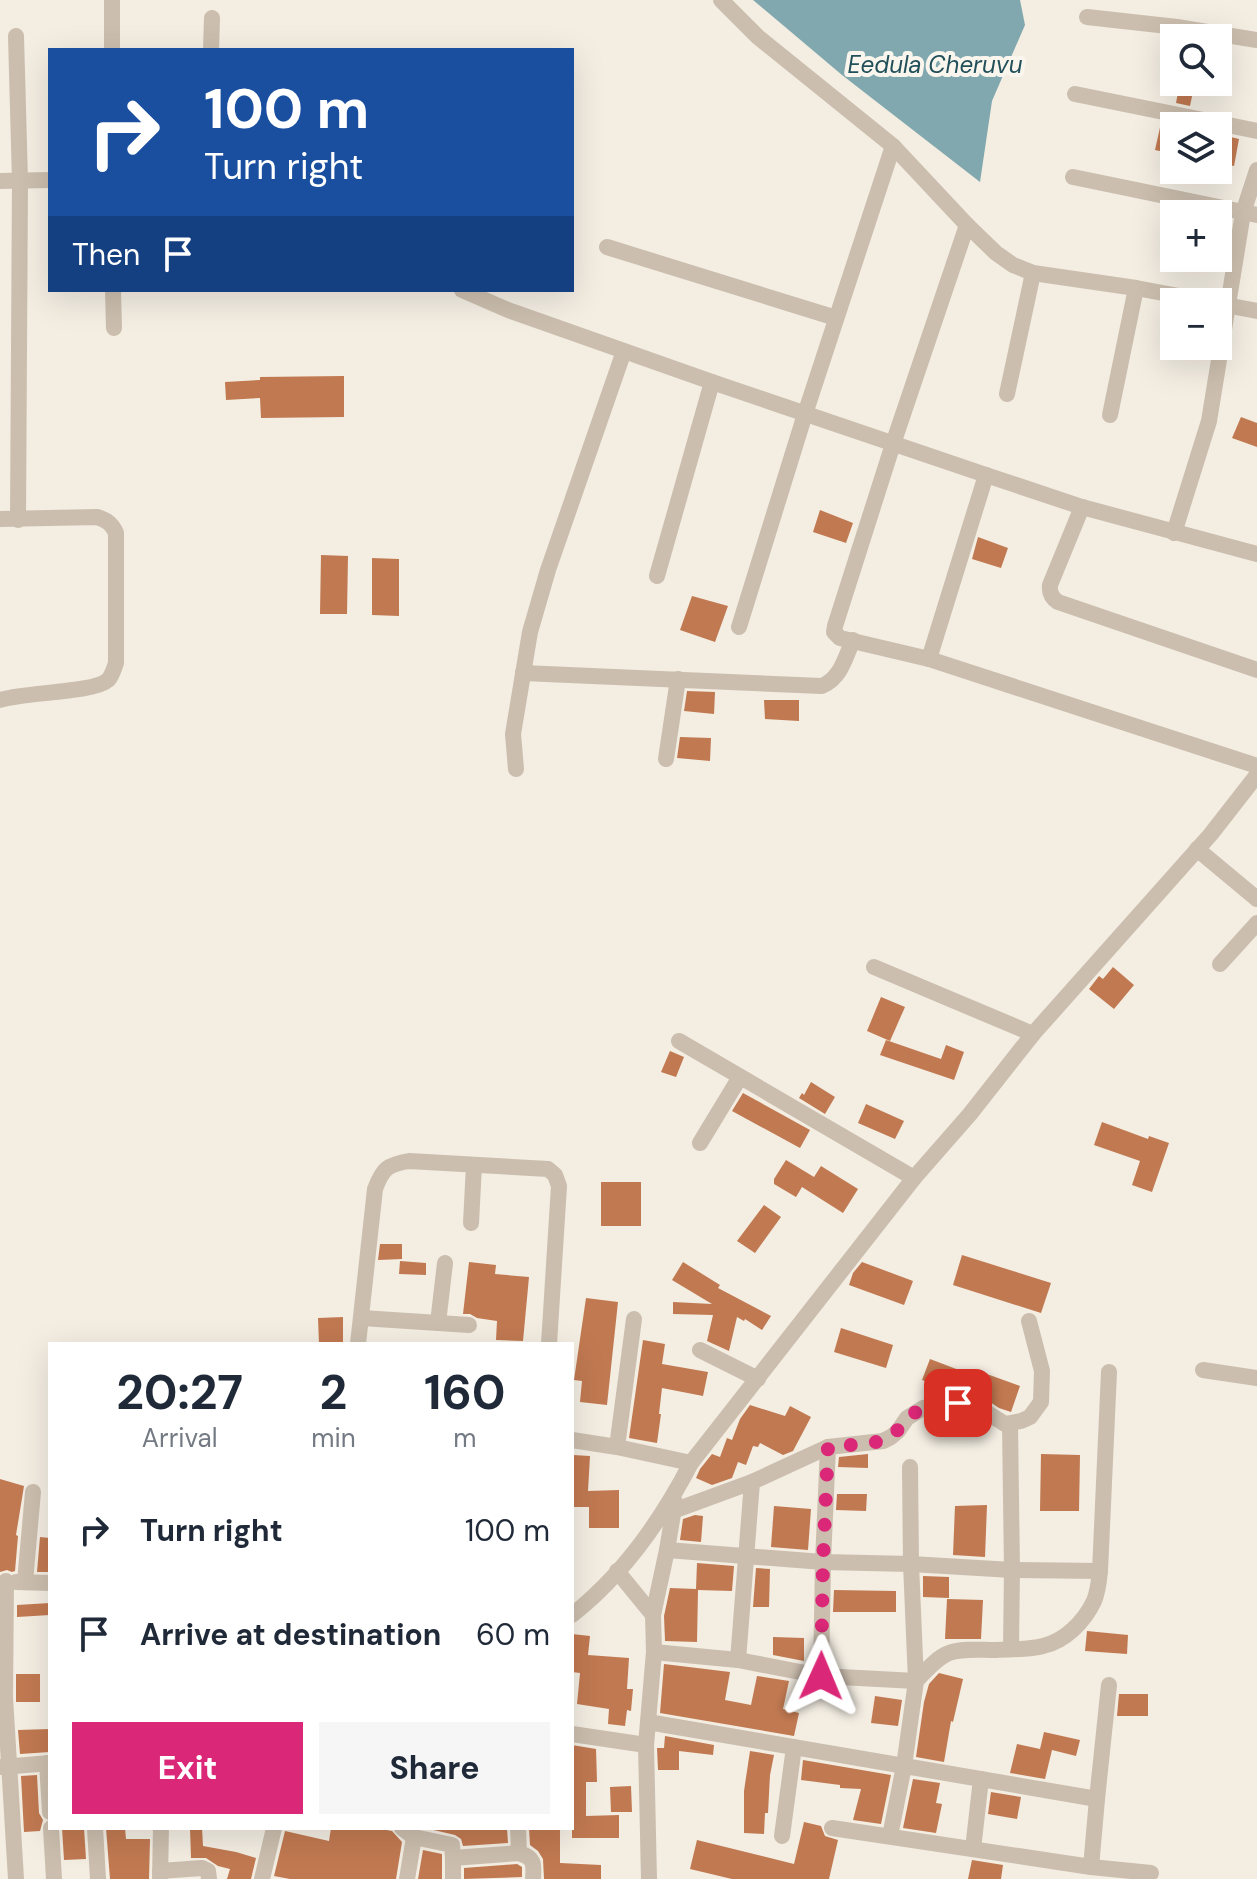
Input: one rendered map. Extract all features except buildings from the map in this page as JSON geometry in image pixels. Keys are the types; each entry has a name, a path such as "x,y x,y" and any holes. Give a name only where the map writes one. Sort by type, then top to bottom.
{"street":[{"path":"112,0 112,48"},
{"path":"721,0 758,37 893,146 967,225 1013,265 1033,273 1160,292"},
{"path":"1087,17 1257,40"},
{"path":"211,48 212,18"},
{"path":"16,36 20,181 18,520"},
{"path":"1075,94 1257,131"},
{"path":"739,627 893,146"},
{"path":"1228,288 1250,214 1257,170"},
{"path":"1073,177 1250,214"},
{"path":"0,181 48,180"},
{"path":"967,225 834,632 837,636 929,659 1257,766"},
{"path":"607,247 836,318"},
{"path":"1007,394 1033,273"},
{"path":"1110,415 1136,288"},
{"path":"113,292 114,328"},
{"path":"467,292 508,310 712,382 1082,507 1257,554"},
{"path":"1232,306 1257,311"},
{"path":"516,769 513,734 530,632 548,570 624,351"},
{"path":"1174,533 1209,421 1216,360"},
{"path":"657,576 712,382"},
{"path":"929,659 986,475"},
{"path":"1082,507 1050,585 1053,599 1257,670"},
{"path":"0,519 97,517 113,525 116,533 116,663 110,678 91,687 0,700"},
{"path":"523,673 822,686 837,676 853,640"},
{"path":"666,759 678,679"},
{"path":"574,1613 647,1537 691,1463 914,1178 1033,1034 1197,849 1257,775"},
{"path":"1197,849 1257,899"},
{"path":"1220,964 1257,923"},
{"path":"874,967 1033,1034"},
{"path":"679,1041 914,1178"},
{"path":"700,1143 740,1077"},
{"path":"358,1342 375,1189 381,1172 392,1164 409,1161 548,1169 555,1175 559,1186 549,1342"},
{"path":"471,1223 474,1165"},
{"path":"438,1323 445,1263"},
{"path":"362,1318 469,1325"},
{"path":"617,1447 634,1319"},
{"path":"673,1511 752,1482 828,1447 883,1441 898,1431 907,1418 923,1408 940,1404 973,1404 1010,1424 1030,1417 1041,1402 1042,1371 1029,1321"},
{"path":"700,1350 758,1379"},
{"path":"1203,1370 1257,1378"},
{"path":"654,1652 738,1660 821,1676 916,1681 949,1653 1045,1646 1070,1633 1094,1601 1100,1571 1109,1372"},
{"path":"1010,1424 1011,1649"},
{"path":"574,1440 691,1463"},
{"path":"821,1676 828,1447"},
{"path":"890,1836 916,1681 910,1467"},
{"path":"738,1660 752,1482"},
{"path":"649,1879 646,1745 654,1652 653,1615 678,1488"},
{"path":"25,1582 33,1492"},
{"path":"667,1550 823,1562 1100,1571"},
{"path":"617,1571 653,1615"},
{"path":"16,1879 5,1766 3,1581 48,1583"},
{"path":"1091,1867 1109,1685"},
{"path":"648,1722 1097,1799"},
{"path":"574,1734 646,1745"},
{"path":"782,1836 794,1747"},
{"path":"5,1766 48,1763"},
{"path":"973,1849 981,1779"},
{"path":"832,1828 1091,1867 1151,1873"},
{"path":"51,1830 54,1879"},
{"path":"95,1830 98,1879"},
{"path":"161,1830 160,1875 202,1868 208,1871 209,1879"},
{"path":"262,1879 274,1830"},
{"path":"452,1830 453,1879"},
{"path":"518,1830 519,1853"},
{"path":"407,1879 408,1832 452,1852 519,1853 528,1856 534,1865 533,1879"}],"water":[{"name":"Eedula Cheruvu","path":"753,0 1020,0 1025,25 992,101 980,182 842,75"}],"route":[{"path":"821,1676 828,1447 883,1441 898,1431 907,1418 923,1408 958,1403"}]}
